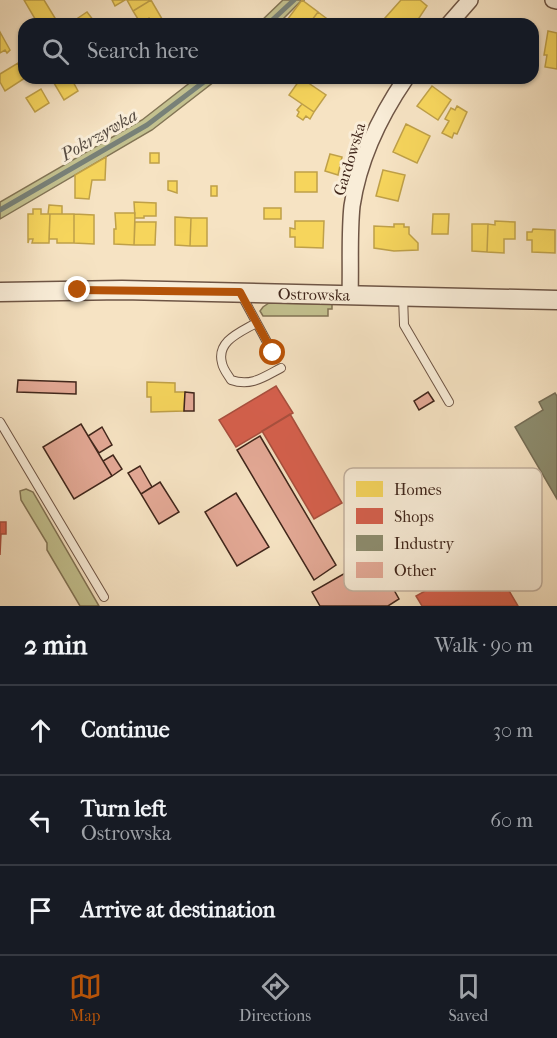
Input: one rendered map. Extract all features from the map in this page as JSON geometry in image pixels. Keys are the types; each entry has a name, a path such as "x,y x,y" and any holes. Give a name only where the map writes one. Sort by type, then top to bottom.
{"street":[{"path":"454,18 470,0"},
{"path":"553,0 557,1"},
{"name":"Gardowska","path":"350,295 352,206 371,139 383,113 402,84"},
{"name":"Ostrowska","path":"0,292 78,290 240,292 557,300"}],"lane":[{"path":"240,292 273,353"},
{"path":"403,296 404,325 449,402"},
{"path":"256,323 227,340 222,350 222,363 231,380 241,384 252,383 281,368"},
{"path":"0,422 104,597"}],"shaded area":[{"path":"283,0 302,0 284,18 264,18"},
{"path":"188,84 211,84 152,130 0,219 0,202 142,120"},
{"path":"269,303 332,304 332,309 328,309 328,316 263,316 260,311"},
{"path":"26,489 33,492 99,606 80,606 47,550 47,543 21,500 20,491"}],"building: Homes":[{"path":"24,0 44,0 55,18 34,18"},
{"path":"112,0 125,0 115,6"},
{"path":"127,0 151,0 133,11"},
{"path":"151,0 162,18 137,18 133,11"},
{"path":"302,0 318,12 314,18 288,18"},
{"path":"401,0 420,0 427,6 419,18 385,18"},
{"path":"87,12 92,18 78,18"},
{"path":"318,12 326,18 314,18"},
{"path":"548,31 557,33 557,69 545,67 547,55 544,55"},
{"path":"0,32 10,50 7,53 5,50 0,53"},
{"path":"18,63 18,83 5,91 0,82 0,74"},
{"path":"55,84 74,84 78,91 64,100"},
{"path":"297,84 310,84 326,95 314,112 289,95"},
{"path":"432,86 451,100 438,120 417,106"},
{"path":"41,89 49,103 35,112 26,98"},
{"path":"302,104 314,112 310,119 306,116 303,120 297,116 299,112 297,110"},
{"path":"457,106 467,112 457,134 454,133 452,138 442,133 449,121 445,119 451,108 455,110"},
{"path":"406,124 430,136 417,163 393,152"},
{"path":"150,153 159,153 159,163 150,163"},
{"path":"330,154 342,157 338,175 325,171"},
{"path":"106,157 105,180 92,180 89,199 75,198 75,175"},
{"path":"383,170 405,175 398,201 376,196"},
{"path":"295,172 317,172 317,192 295,192"},
{"path":"168,181 177,181 177,193 168,190"},
{"path":"211,186 217,186 217,196 211,196"},
{"path":"134,202 156,203 156,216 135,218"},
{"path":"49,205 62,206 62,214 48,214"},
{"path":"264,208 281,208 281,219 264,219"},
{"path":"33,209 41,209 41,214 50,214 49,243 32,243 33,239 29,239 28,243 28,214 33,214"},
{"path":"115,213 135,213 134,245 114,244"},
{"path":"50,214 74,214 74,243 57,243 57,239 49,239"},
{"path":"74,214 94,215 94,244 74,243"},
{"path":"433,214 449,214 448,234 432,234"},
{"path":"175,217 191,218 190,246 175,245"},
{"path":"191,218 207,218 207,246 190,246"},
{"path":"295,221 324,221 323,248 295,247 295,237 290,237 290,228 295,229"},
{"path":"495,221 515,222 515,239 504,239 504,253 487,252 488,224 495,225"},
{"path":"135,222 156,222 155,245 134,245"},
{"path":"394,224 404,224 404,227 409,227 409,234 418,243 418,250 394,251 374,248 374,226 394,227"},
{"path":"472,224 488,224 487,252 472,251"},
{"path":"533,229 555,230 555,253 532,252 532,240 527,240 527,232 532,232"},
{"path":"147,382 175,383 175,392 185,392 184,411 151,412 151,397 147,397"}],"building: Shops":[{"path":"276,386 293,413 236,447 219,420"},
{"path":"290,414 342,503 314,519 262,431"},
{"path":"0,522 6,522 6,534 1,534 0,555"},
{"path":"425,591 509,591 518,606 422,606 416,596"}],"building: Industry":[{"path":"555,393 557,396 557,499 542,473 542,468 539,468 515,427 543,410 539,402"}],"building: Other":[{"path":"18,380 76,382 76,394 17,392"},
{"path":"185,392 194,393 194,411 184,411"},
{"path":"428,392 434,401 419,410 414,401"},
{"path":"81,424 112,476 74,499 43,447"},
{"path":"102,427 112,445 99,453 88,436"},
{"path":"260,436 336,565 314,580 237,450"},
{"path":"113,455 122,469 112,476 103,461"},
{"path":"140,466 152,487 141,494 128,473"},
{"path":"160,482 179,512 159,524 141,494"},
{"path":"236,493 269,547 237,566 205,512"},
{"path":"344,574 344,591 395,591 399,599 388,606 320,606 312,592"}],"waterway":[{"name":"Pokrzywka","path":"274,18 294,0"},
{"name":"Pokrzywka","path":"0,210 147,125 201,84"}],"route":[{"path":"78,290 240,292 273,353"}]}
